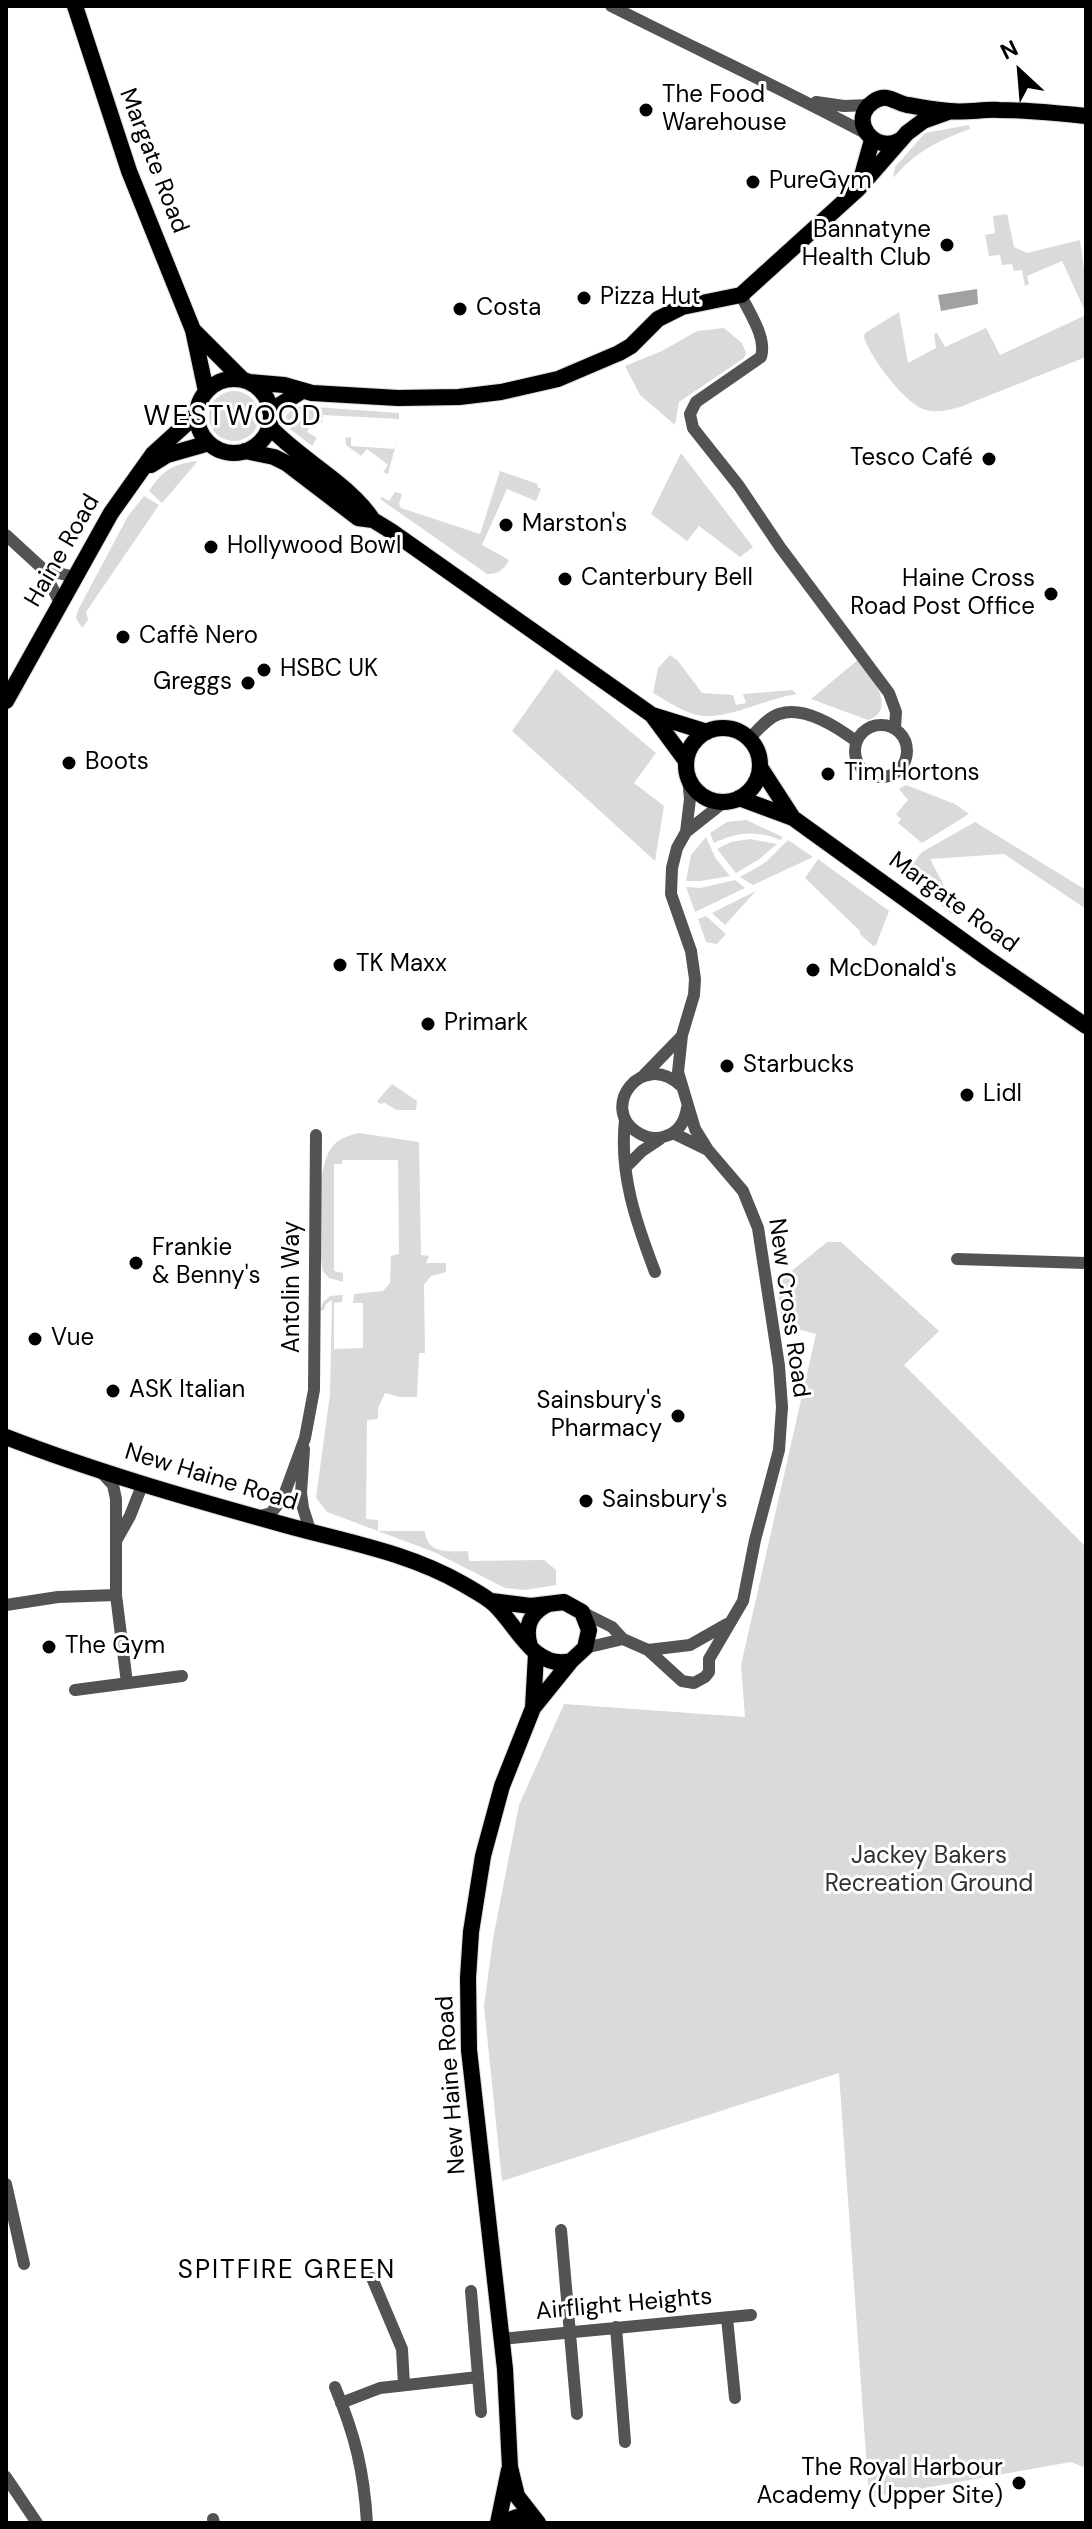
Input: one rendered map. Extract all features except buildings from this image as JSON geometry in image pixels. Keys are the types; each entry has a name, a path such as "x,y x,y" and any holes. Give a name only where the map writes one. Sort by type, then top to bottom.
{"main road":[{"name":"Margate Road","path":"75,6 129,171 193,330 206,391"},
{"path":"858,189 870,137 863,119 869,105 875,100 890,97 903,104 951,111 1029,110 1086,116"},
{"path":"302,391 270,419 263,438 245,451 226,452 209,443 198,425 201,398 222,380 284,385 302,391 407,398 459,397 524,388 558,379 619,353 631,346 658,319 682,307 741,295 858,189 904,136 910,118 903,104"},
{"path":"870,137 887,145 923,121 951,111"},
{"name":"Margate Road","path":"193,330 245,381"},
{"path":"245,381 262,392 270,419"},
{"name":"Haine Road","path":"6,701 111,513 159,448 197,414"},
{"name":"Margate Road","path":"270,419 299,455 365,507 373,520 433,559 652,715 707,732 728,729 749,739 757,751 760,767 793,818"},
{"name":"Haine Road","path":"143,469 167,455 209,443"},
{"name":"Margate Road","path":"245,451 286,463 358,518 373,520"},
{"name":"Margate Road","path":"652,715 687,770 695,789 704,797 731,800 793,818 1086,1026"},
{"path":"687,770 697,739 707,732"},
{"path":"731,800 756,781 760,767"},
{"name":"New Haine Road","path":"6,1437 143,1483 311,1533 358,1542 437,1569 491,1601 533,1650"},
{"name":"New Haine Road","path":"491,1601 531,1606 554,1602 574,1606 582,1612"},
{"name":"New Haine Road","path":"533,1708 533,1650 528,1627 531,1618 545,1605 554,1602"},
{"path":"582,1612 589,1630 585,1648"},
{"name":"New Haine Road","path":"538,2523 517,2496 510,2467 501,2339 473,2089 468,1978 471,1932 483,1856 502,1786 533,1708 585,1648"},
{"path":"533,1650 552,1663 571,1661"},
{"name":"New Haine Road","path":"510,2467 500,2523 517,2517 538,2523"}],"street":[{"path":"611,6 749,76 805,100 870,137"},
{"path":"805,100 844,106 869,105"},
{"path":"741,295 762,340 764,348 761,357 696,402 690,414 693,428 739,486 785,555 889,693 896,712 895,728"},
{"path":"6,535 43,569 60,603"},
{"path":"43,569 74,577"},
{"path":"749,739 771,718 800,712 856,741"},
{"path":"873,726 895,728 905,738 908,752 904,765 890,776 872,776 864,772 855,757 856,741 873,726"},
{"name":"New Cross Road","path":"673,1672 682,1681 694,1683 709,1672 709,1659 743,1601 755,1540 779,1450 782,1407 779,1366 758,1228 743,1191 708,1150 695,1129 678,1072 682,1035 694,995 693,963 676,913 670,879 677,848 686,832 690,799 687,770"},
{"path":"686,832 731,800"},
{"name":"New Cross Road","path":"682,1035 644,1075 632,1082 622,1109 625,1120 641,1135 652,1138 668,1135 708,1150"},
{"path":"644,1075 664,1075 681,1086"},
{"path":"626,1167 642,1151 681,1126 688,1105"},
{"path":"625,1120 622,1150 627,1188 655,1272"},
{"name":"Antolin Way","path":"311,1533 301,1493 305,1438 315,1381 316,1135"},
{"path":"957,1259 1086,1263"},
{"name":"Antolin Way","path":"257,1517 271,1513 277,1507 305,1438"},
{"path":"99,1469 113,1485 116,1499 116,1595 127,1683"},
{"path":"115,1542 130,1516 143,1483"},
{"path":"6,1605 58,1597 116,1595"},
{"path":"582,1612 612,1627 623,1639 648,1650 673,1672"},
{"path":"673,1672 672,1660 678,1649 729,1623"},
{"path":"585,1648 623,1639"},
{"path":"648,1650 687,1646 702,1649 709,1659"},
{"path":"75,1690 182,1676"},
{"path":"6,2186 24,2264"},
{"path":"561,2230 577,2414"},
{"path":"372,2278 402,2349 404,2385"},
{"path":"471,2291 481,2412"},
{"name":"Airflight Heights","path":"501,2339 751,2315"},
{"path":"727,2318 735,2398"},
{"path":"616,2327 625,2442"},
{"path":"341,2403 380,2388 478,2377"},
{"path":"335,2387 360,2456 367,2523"},
{"path":"6,2477 37,2523"}],"green space":[{"path":"969,125 970,129 919,154 893,178 895,167 925,133"},
{"path":"1007,214 1014,247 1027,253 1080,240 1086,313 1062,261 1027,276 1029,284 1025,286 1022,270 1014,271 1012,264 1002,265 1000,255 989,256 985,235 995,233 993,216"},
{"path":"899,312 908,363 936,348 934,334 937,333 945,347 986,328 1000,355 1086,315 1086,357 960,407 942,411 923,409 888,378 864,337 865,333"},
{"path":"724,328 742,343 746,353 744,358 679,402 675,425 640,395 625,366 662,351 697,331"},
{"path":"234,391 252,398 259,416 252,434 234,441 216,434 209,416 216,398"},
{"path":"301,406 399,413 399,419 323,415 322,423 312,421 307,432 317,438 312,446 290,429 286,416 292,409"},
{"path":"351,437 351,446 395,449 388,474 383,472 388,465 367,449 361,456 346,445 345,438"},
{"path":"681,453 753,547 740,557 699,526 687,541 651,514"},
{"path":"198,461 162,503 149,491 169,469"},
{"path":"500,471 538,484 537,487 541,489 536,501 507,489 482,545 509,560 503,569 494,573 487,574 380,499 389,501 395,492 402,494 401,508 480,534"},
{"path":"144,496 159,505 86,612 88,620 82,628 76,618 78,610 128,516"},
{"path":"670,655 702,693 733,695 736,705 746,703 743,694 792,690 797,694 715,716 691,713 653,693 658,668"},
{"path":"859,659 882,701 877,715 868,720 811,699"},
{"path":"556,669 656,753 634,783 664,806 655,861 512,731"},
{"path":"906,785 955,804 969,814 922,843 898,823 901,819 896,814 908,800 899,789"},
{"path":"746,820 783,837 780,840 747,834 714,843 710,833 727,822"},
{"path":"975,822 1086,890 1086,909 1004,854 930,859 956,908 952,914 903,875 922,852"},
{"path":"706,837 716,859 730,876 686,881 691,855"},
{"path":"750,839 777,844 736,873 717,849 731,842"},
{"path":"788,840 813,857 753,885 740,877 766,862"},
{"path":"818,859 889,911 876,945 873,946 860,934 805,878"},
{"path":"735,880 745,888 695,912 686,887 700,888"},
{"path":"756,891 725,925 712,913"},
{"path":"706,916 726,934 717,944 706,942 698,919"},
{"path":"392,1084 417,1101 416,1110 396,1110 377,1101"},
{"path":"359,1133 419,1142 421,1255 429,1256 426,1263 446,1263 446,1272 431,1276 424,1285 425,1353 419,1353 417,1397 385,1393 378,1408 378,1419 367,1420 366,1519 378,1520 378,1531 425,1531 434,1548 468,1551 469,1561 544,1560 556,1570 556,1585 525,1590 505,1588 434,1552 327,1512 316,1498 330,1394 332,1300 320,1311 323,1302 330,1296 343,1295 342,1302 334,1303 334,1349 363,1348 363,1303 353,1303 354,1294 383,1291 390,1283 391,1256 399,1254 398,1160 342,1160 342,1164 334,1164 334,1271 343,1273 343,1282 329,1278 323,1271 319,1226 323,1172 334,1144"},
{"name":"Jackey Bakers Recreation Ground","path":"827,1242 841,1242 939,1331 904,1365 1086,1547 1086,2468 1071,2462 869,2498 839,2073 502,2181 484,2006 493,1939 519,1805 564,1704 745,1717 741,1665 816,1334 782,1325 777,1283"}],"shaded area":[{"path":"977,289 978,304 941,311 938,295"}],"place":[{"name":"The Food Warehouse","path":"646,110"},
{"name":"PureGym","path":"753,182"},
{"name":"Bannatyne Health Club","path":"947,245"},
{"name":"Pizza Hut","path":"584,298"},
{"name":"Costa","path":"460,309"},
{"name":"Tesco Café","path":"989,459"},
{"name":"Marston's","path":"506,525"},
{"name":"Hollywood Bowl","path":"211,547"},
{"name":"Canterbury Bell","path":"565,579"},
{"name":"Haine Cross Road Post Office","path":"1051,594"},
{"name":"Caffè Nero","path":"123,637"},
{"name":"HSBC UK","path":"264,670"},
{"name":"Greggs","path":"248,683"},
{"name":"Boots","path":"69,763"},
{"name":"Tim Hortons","path":"828,774"},
{"name":"TK Maxx","path":"340,965"},
{"name":"McDonald's","path":"813,970"},
{"name":"Primark","path":"428,1024"},
{"name":"Starbucks","path":"727,1066"},
{"name":"Lidl","path":"967,1095"},
{"name":"Frankie & Benny's","path":"136,1263"},
{"name":"Vue","path":"35,1339"},
{"name":"ASK Italian","path":"113,1391"},
{"name":"Sainsbury's Pharmacy","path":"678,1416"},
{"name":"Sainsbury's","path":"586,1501"},
{"name":"The Gym","path":"49,1647"},
{"name":"The Royal Harbour Academy (Upper Site)","path":"1019,2483"}],"district":[{"name":"WESTWOOD","path":"233,418"},
{"name":"SPITFIRE GREEN","path":"287,2271"}]}
